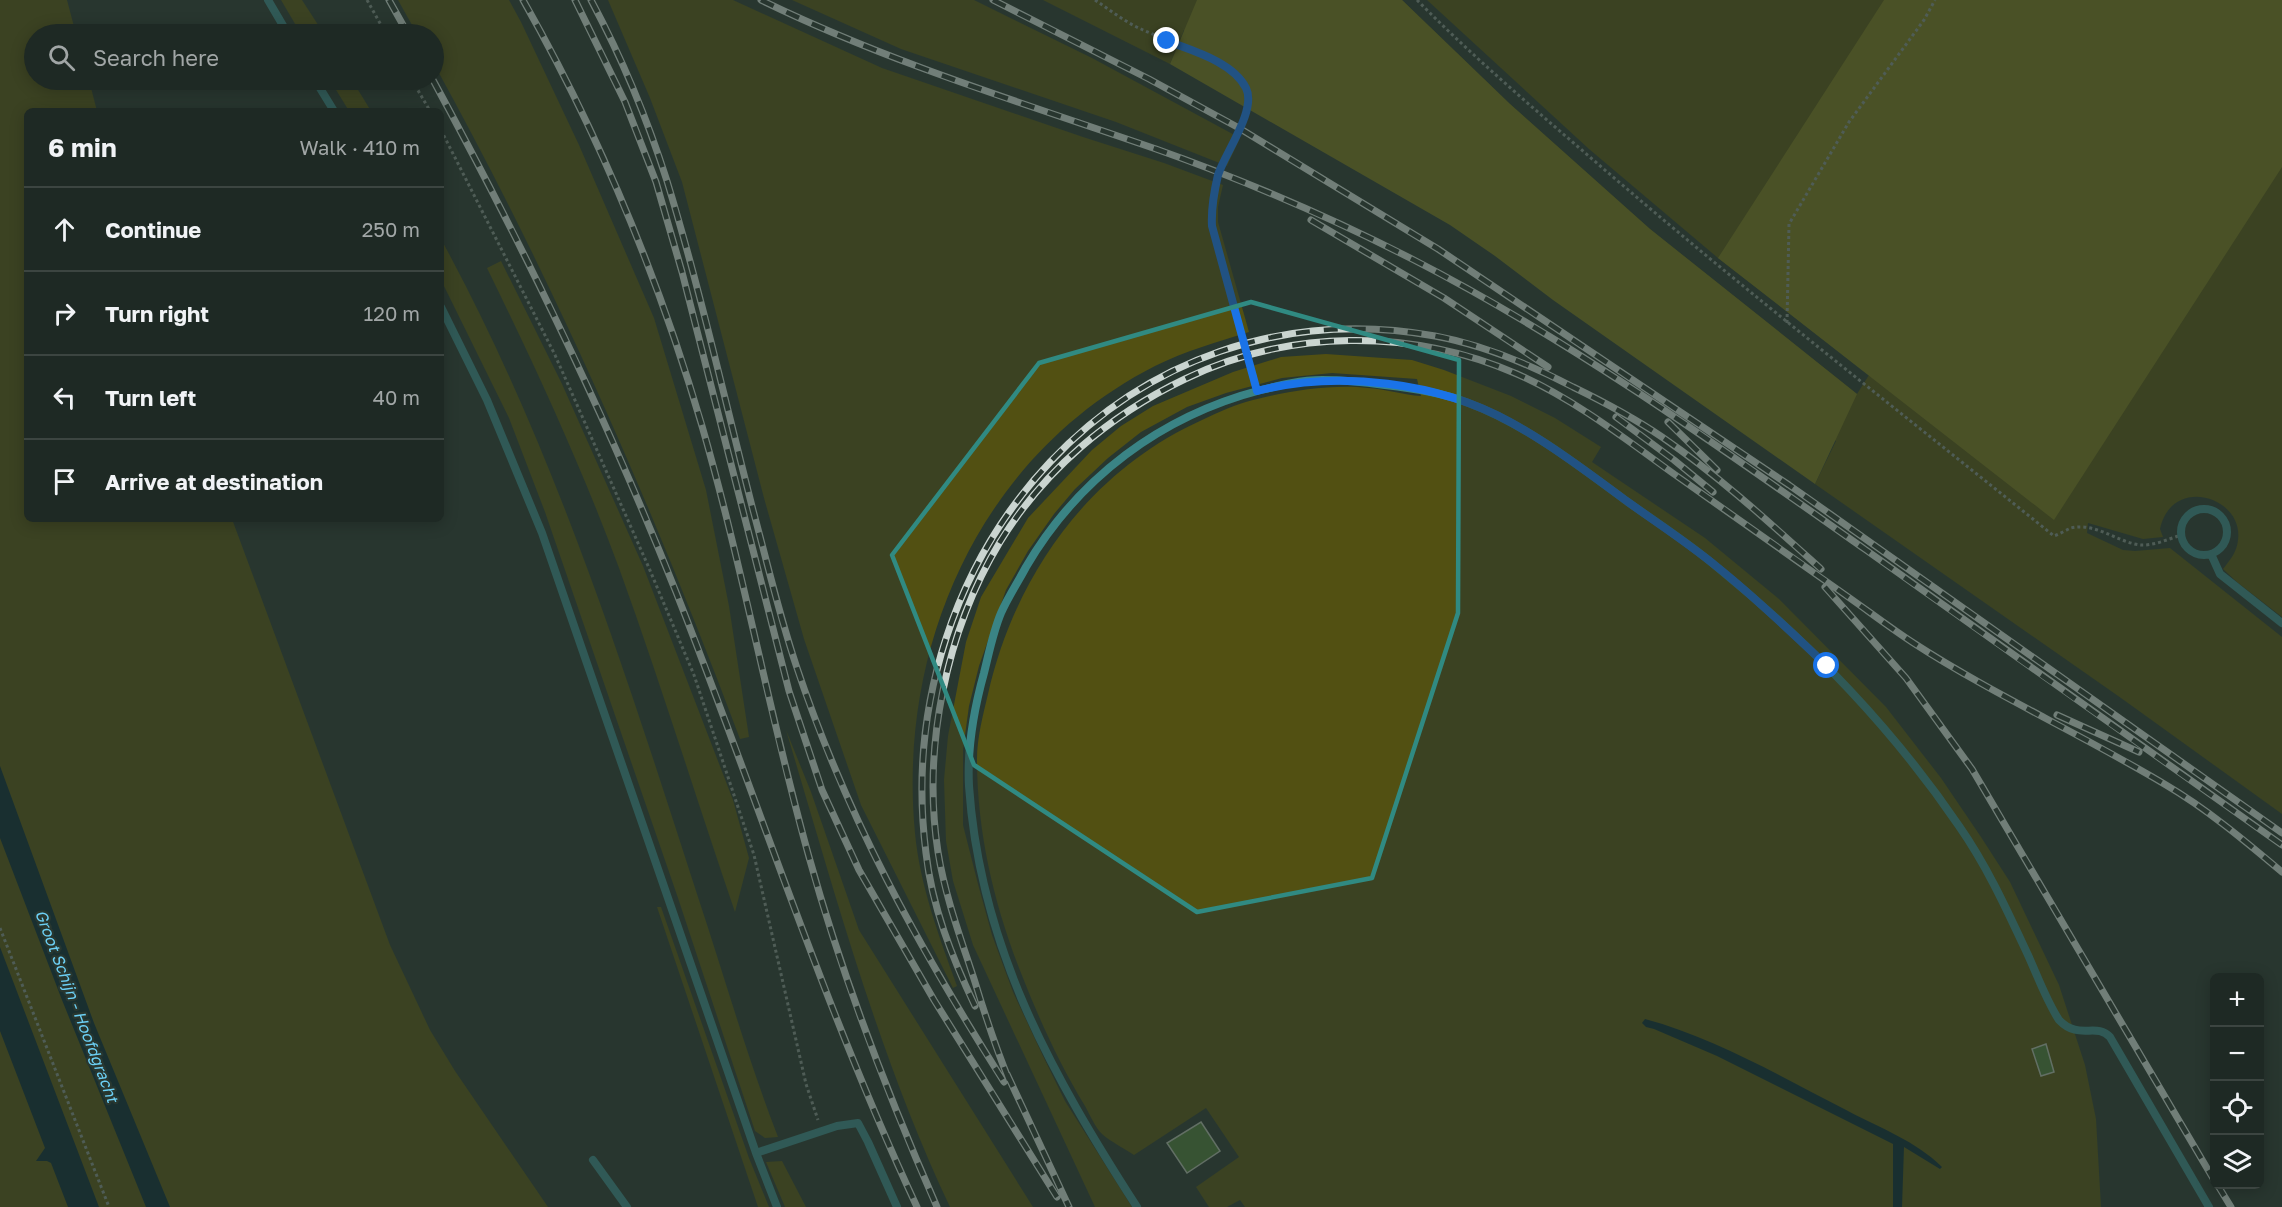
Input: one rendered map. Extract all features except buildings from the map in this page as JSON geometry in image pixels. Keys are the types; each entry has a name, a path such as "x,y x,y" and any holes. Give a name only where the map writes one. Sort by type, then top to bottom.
{"lane":[{"path":"268,0 282,24"},
{"path":"321,90 332,108"},
{"path":"444,312 487,400 542,533 756,1153 777,1207"},
{"path":"1137,1207 1067,1095 1010,972 993,924 980,874 969,781 977,699 1001,613 1040,543 1066,509 1097,477 1161,429 1194,412 1257,391 1286,384 1323,380 1420,389 1465,402 1510,422 1586,471 1715,565 1827,666 1907,756 1958,824 1989,874 2059,1020 2066,1028 2075,1032 2100,1031 2110,1037 2209,1207"},
{"path":"2202,510 2214,512 2223,520 2227,531 2222,547 2211,554 2199,555 2189,550 2181,536 2184,521 2192,513 2202,510"},
{"path":"2211,554 2220,574 2282,623"},
{"path":"756,1153 854,1122 861,1126 897,1207"},
{"path":"593,1160 627,1207"}],"path":[{"path":"367,0 380,24"},
{"path":"1095,0 1139,28 1195,51 1228,69 1247,89 1249,103 1219,174 1211,208 1212,226 1257,391"},
{"path":"1417,0 1442,26 1668,225 2054,537 2072,528 2095,530 2127,543 2143,545 2181,536"},
{"path":"1787,323 1789,224 1849,122 1924,20 1935,0"},
{"path":"418,90 428,108"},
{"path":"444,136 555,355 694,675 754,855 806,1084 821,1131"},
{"path":"0,928 109,1207"}],"highlighted area":[{"path":"1251,302 1459,360 1458,613 1372,878 1197,912 974,765 892,555 1039,363"}],"shaded area":[{"path":"0,0 67,0 73,24 24,24 24,90 92,90 96,108 24,108 24,522 233,522 390,945 430,1030 455,1071 548,1207 0,1207"},
{"path":"281,0 302,0 318,24 295,24"},
{"path":"398,0 509,0 521,22 579,145 654,318 706,490 729,606 749,737 740,739 637,481 561,312 444,83 444,24 411,24"},
{"path":"608,0 733,0 882,68 1223,185 1218,207 1218,222 1249,332 1189,351 1155,366 1094,404 1042,450 998,503 963,562 937,625 921,693 913,762 915,833 926,892 957,986 953,988 861,805 804,639 764,498 682,182 650,98"},
{"path":"792,0 974,0 1092,58 1240,138 1227,166 1116,122 901,49"},
{"path":"1043,0 1402,0 1510,104 1650,229 1857,394 1869,375 1718,258 1589,149 1427,0 2282,0 2282,617 2223,569 2235,552 2238,540 2237,525 2230,512 2219,503 2206,498 2192,497 2178,501 2167,512 2160,529 2163,537 2143,539 2088,523 2087,533 2123,550 2170,548 2282,637 2282,814 2121,698 1815,484 1836,441 1184,30 1170,64"},
{"path":"1197,0 1402,0 1510,104 1650,229 1857,394 1815,484 1450,225 1170,64"},
{"path":"1884,0 2282,0 2282,167 2054,520 1718,258"},
{"path":"336,90 358,90 369,108 347,108"},
{"path":"444,245 519,397 584,560 643,727 746,1046 778,1137 765,1138 755,1131 678,898 545,512 509,418 444,286"},
{"path":"501,261 562,384 643,566 733,800 749,858 735,912 619,568 557,416 487,268"},
{"path":"1326,354 1412,360 1511,396 1555,418 1601,447 1592,462 1705,538 1779,599 1886,707 1941,778 2010,882 2059,985 2085,1065 2096,1119 2101,1207 1245,1207 1240,1200 1227,1207 1209,1207 1196,1187 1239,1157 1206,1108 1134,1155 1102,1134 1067,1074 1035,1007 1011,947 989,868 980,814 977,751 984,710 1000,650 1017,608 1038,568 1063,532 1092,498 1125,468 1161,442 1234,406 1295,391 1354,387 1421,396 1417,379 1332,373 1282,378 1226,393 1187,407 1141,432 1108,458 1075,489 1028,551 1006,590 979,666 969,706 963,750 963,825 992,935 1013,992 1065,1101 1132,1207 1095,1207 973,945 953,881 946,841 944,780 948,736 966,642 981,597 1028,518 1092,450 1121,426 1153,406 1233,372 1281,357"},
{"path":"786,730 811,792 859,930 1033,1207 950,1207 924,1149 879,1031 840,911"},
{"path":"657,907 661,907 749,1158 769,1207 758,1207"},
{"path":"782,1161 806,1207 785,1207 766,1162"}],"water":[{"name":"Groot Schijn - Hoofdgracht","path":"0,766 94,1023 170,1207 146,1207 62,1000 0,838"},
{"path":"0,947 99,1207 68,1207 51,1163 36,1161 45,1148 0,1031"},
{"path":"1645,1019 1698,1037 1749,1060 1897,1136 1921,1150 1942,1167 1940,1169 1904,1147 1902,1207 1893,1207 1893,1144 1717,1056 1646,1027 1642,1023"}],"railway":[{"path":"389,0 402,24"},
{"path":"523,0 602,155 667,316 717,479 781,749 822,902 867,1034 937,1207"},
{"path":"575,0 625,102 656,182 682,272 789,691 822,790 859,870 934,1000 1057,1197"},
{"path":"591,0 633,89 667,181 779,607 816,721 838,776 887,880 942,981 1004,1082"},
{"path":"761,0 907,62 1156,149 1254,186 1414,260 1473,292 1588,360 1701,435 2282,845"},
{"path":"993,0 1149,79 1239,128 1438,249 1789,485 2282,833"},
{"path":"438,90 562,332 649,526 706,669 821,979 883,1132 917,1207"},
{"path":"1311,220 1444,298 1548,367"},
{"path":"975,1006 944,931 933,893 926,853 924,743 946,638 989,544 1050,462 1128,397 1220,352 1323,330 1435,336 1453,340 1506,356 1540,371 1641,423 1724,484 1821,569"},
{"path":"1009,1080 949,901 938,852 934,812 933,772 936,732 952,652 965,613 1000,542 1018,516 1058,468 1105,427 1157,393 1185,379 1225,363 1266,351 1308,343 1350,340 1393,342 1435,348 1477,359 1517,374 1559,395 1617,433 1912,642 2181,794 2226,826 2282,872"},
{"path":"1616,417 1713,492"},
{"path":"1668,422 1717,470"},
{"path":"1825,587 1906,678 1972,769 2210,1173"},
{"path":"2057,715 2139,752"},
{"path":"1007,1074 1069,1207"},
{"path":"2220,1189 2231,1207"}],"route":[{"path":"1167,41 1195,51 1228,69 1240,79 1247,89 1249,103 1219,174 1211,208 1212,226 1257,391 1286,384 1323,380 1420,389 1465,402 1510,422 1586,471 1715,565 1827,666"}]}
